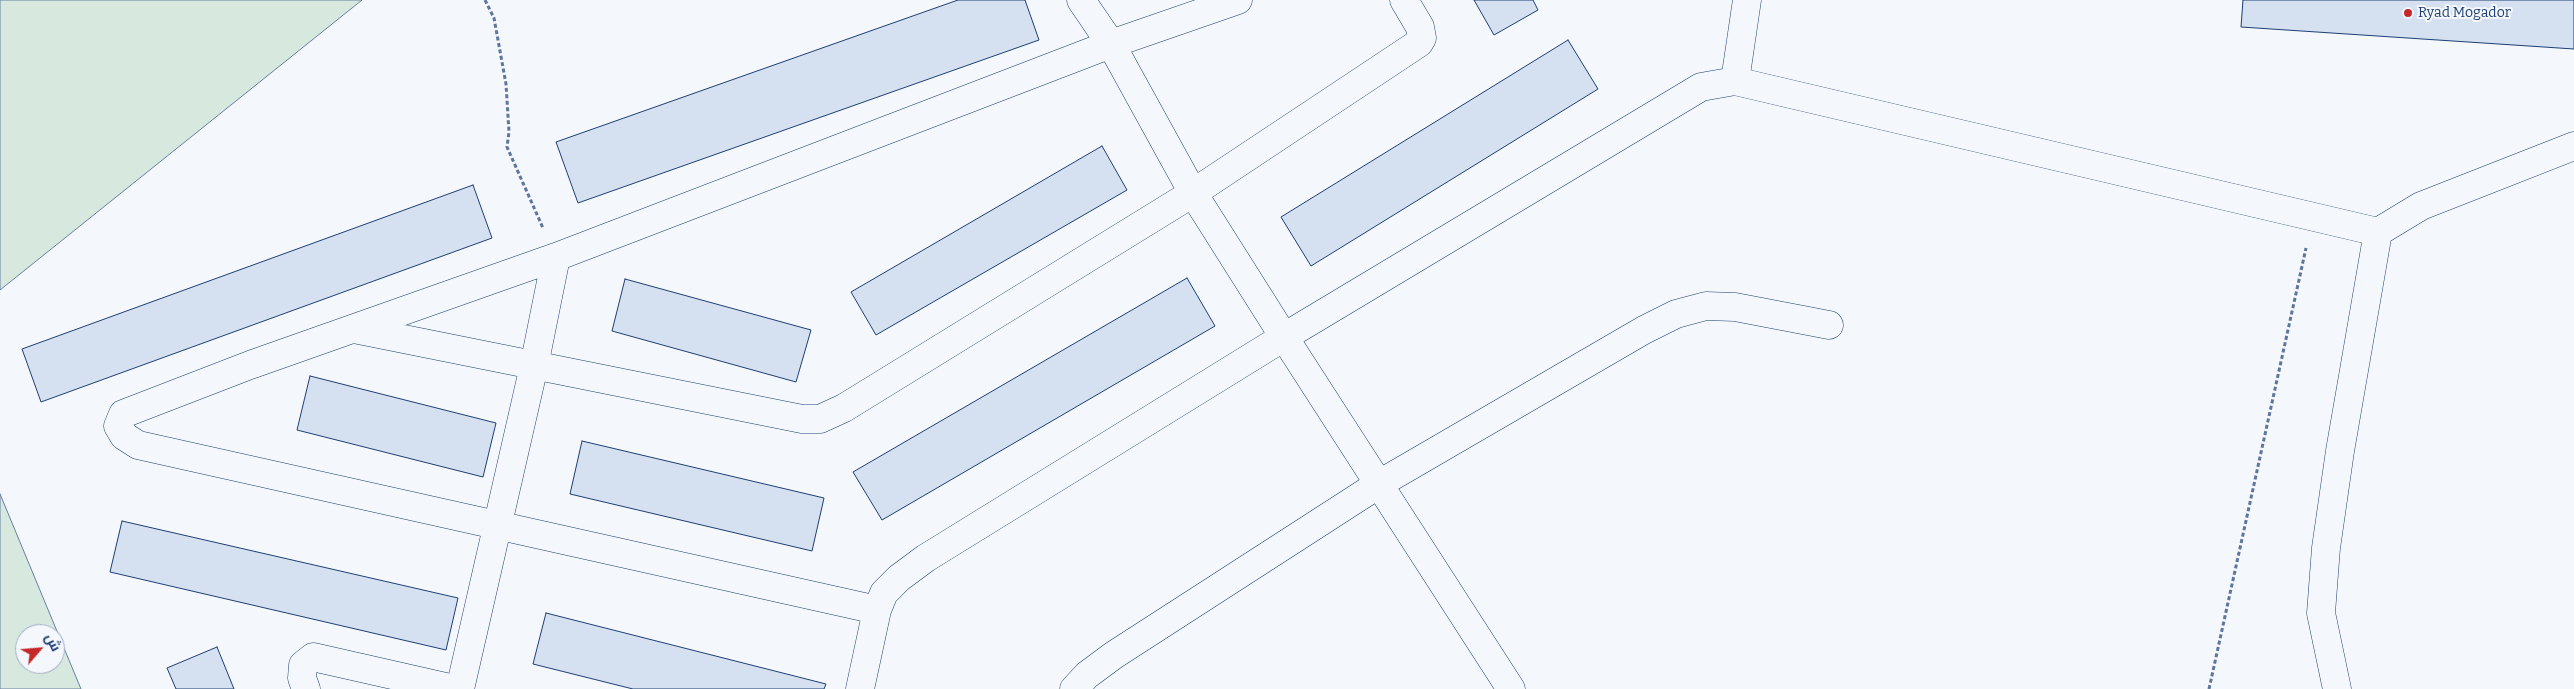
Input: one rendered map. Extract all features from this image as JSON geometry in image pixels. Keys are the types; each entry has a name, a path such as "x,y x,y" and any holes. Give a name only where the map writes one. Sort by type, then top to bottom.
{"street":[{"path":"1081,0 1111,44 1194,192 1284,337 1511,689"},
{"path":"877,610 138,445 124,436 118,426 123,414 250,365 556,257 1111,44 1238,0"},
{"path":"354,328 802,419 820,419 844,408 1194,192 1419,43 1422,38 1420,27 1404,0"},
{"path":"1734,81 1747,0"},
{"path":"860,689 877,610 884,593 899,578 926,558 1284,337 1701,88 1734,81 2378,232 2420,206 2574,146"},
{"path":"2333,684 2321,613 2326,548 2340,451 2378,232"},
{"path":"460,689 499,525 556,257"},
{"path":"1074,689 1087,674 1114,655 1379,484 1644,330 1676,314 1706,306 1735,307 1829,325"},
{"path":"306,689 302,678 303,664 313,657 454,689"}],"path":[{"path":"485,0 494,18 506,84 509,132 507,148 556,257"},
{"path":"2209,689 2312,218"}],"shaded area":[{"path":"0,0 362,0 0,290"},
{"path":"0,494 54,624 15,624 15,674 65,674 65,650 81,689 0,689"}],"building":[{"path":"958,0 1025,0 1039,40 578,203 556,142"},
{"path":"1474,0 1533,0 1538,10 1494,35"},
{"name":"Ryad Mogador","path":"2243,0 2574,0 2574,49 2241,27"},
{"path":"1568,40 1598,89 1311,266 1281,217"},
{"path":"1102,146 1127,190 876,335 851,292"},
{"path":"473,185 492,238 41,402 22,349"},
{"path":"1187,278 1215,326 882,520 853,472"},
{"path":"625,279 811,330 796,382 612,331"},
{"path":"310,376 496,423 483,477 297,430"},
{"path":"582,441 824,498 812,551 570,494"},
{"path":"122,521 458,598 446,650 110,572"},
{"path":"546,613 826,684 824,689 633,689 533,664"},
{"path":"217,647 234,689 176,689 167,668"}],"place":[{"name":"Ryad Mogador","path":"2408,13"}]}
